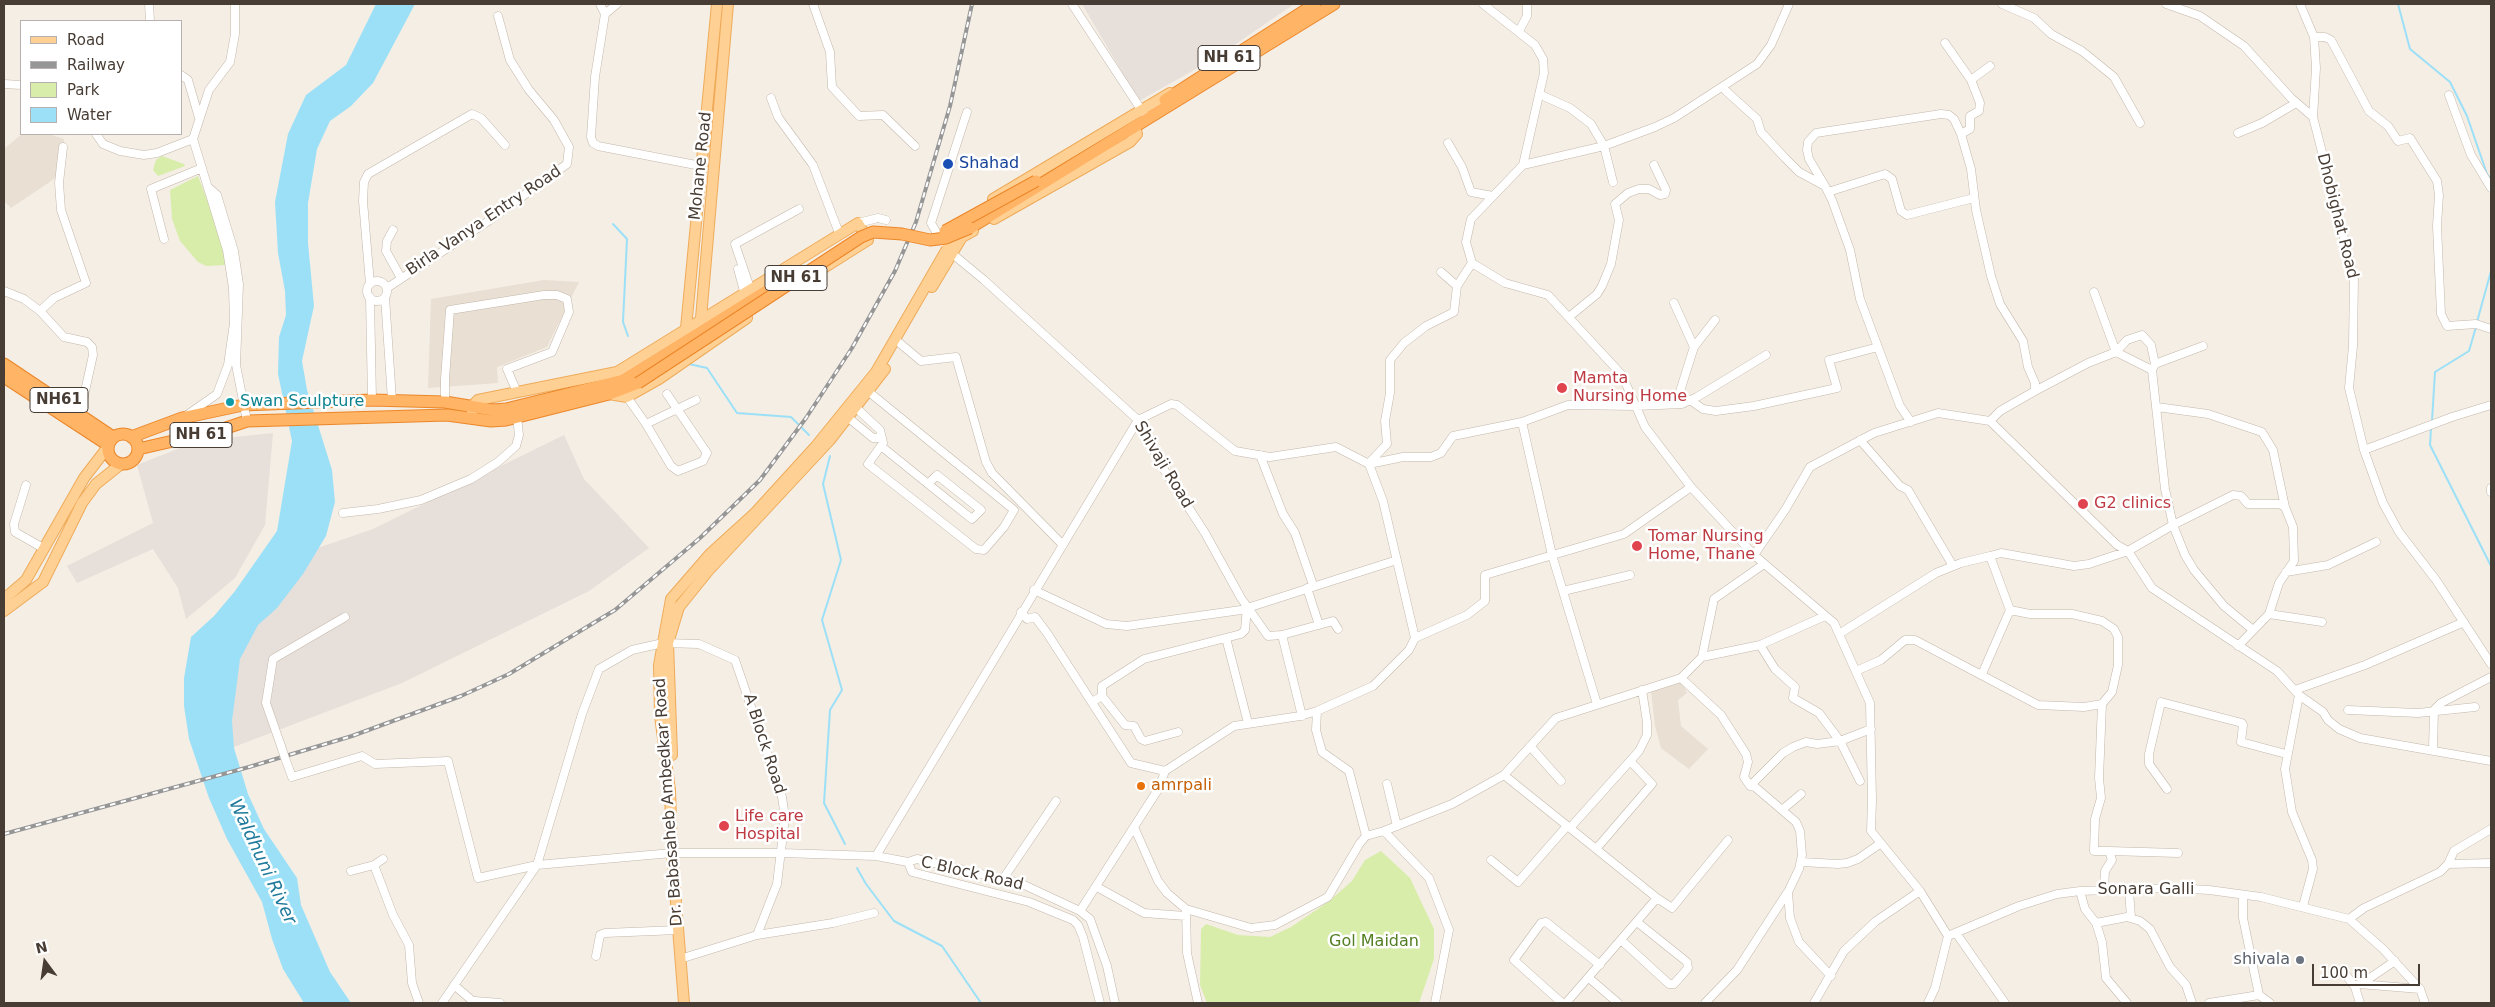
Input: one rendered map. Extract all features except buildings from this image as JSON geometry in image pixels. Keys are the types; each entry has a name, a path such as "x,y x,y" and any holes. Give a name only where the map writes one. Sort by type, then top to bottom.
{"highway":[{"name":"NH 61","path":"131,437 182,418 243,405 372,400 446,402 492,421 517,417 626,389 866,228 936,233 948,230 1135,127 1250,50 1314,4"},
{"name":"NH 61","path":"1111,139 1143,112 1334,4"},
{"name":"NH61","path":"4,364 41,394 110,443"},
{"name":"NH61","path":"4,377 80,414 110,443 112,460 121,464"},
{"name":"NH 61","path":"138,449 217,431 247,421 359,416 447,415 506,409 626,389"},
{"path":"110,443 122,434 131,437 138,449 131,462 121,464"}],"main road":[{"name":"Mohane Road","path":"686,328 717,4"},
{"name":"Mohane Road","path":"701,318 728,4"},
{"path":"949,252 951,231 956,221 1143,112"},
{"path":"949,252 962,236 1130,142 1137,134 1135,127"},
{"path":"472,412 478,400 617,372 839,233 858,223 868,237 866,242 781,295 681,363 626,389"},
{"name":"Dr. Babasaheb Ambedkar Road","path":"854,405 869,392 949,252"},
{"name":"Dr. Babasaheb Ambedkar Road","path":"690,1003 684,958 670,790 660,716 659,665 666,643 671,599 710,554 754,514 814,453 854,405 898,342"},
{"path":"4,598 26,580 84,478 110,443"},
{"path":"4,611 43,582 82,502 96,484 121,464"},
{"name":"Dr. Babasaheb Ambedkar Road","path":"675,853 678,930 684,958 684,1003"}],"street":[{"path":"149,4 150,20"},
{"path":"182,418 217,394 228,365 234,323 231,268 193,139 209,90 230,62 235,34 235,4"},
{"path":"600,4 605,14 595,77 591,137 593,143 598,146 701,166"},
{"path":"605,14 617,4"},
{"path":"812,4 830,52 832,87 859,116 883,115 916,146"},
{"path":"1072,4 1143,112"},
{"path":"1483,4 1535,45 1543,58 1544,72 1541,95 1523,165 1471,219 1466,242 1472,263 1506,283 1548,294 1622,375 1645,427 1691,487 1754,555 1834,624 1870,703 1871,830 2005,1003"},
{"path":"1519,32 1527,16 1527,4"},
{"path":"1523,165 1604,146 1668,121 1757,64 1771,45 1789,4"},
{"path":"2002,4 2034,18 2051,34 2082,51 2114,77 2140,123"},
{"path":"2166,4 2200,16 2244,46 2296,103 2313,117"},
{"name":"Dhobighat Road","path":"2300,4 2314,37 2316,68 2313,117 2354,277 2353,346 2349,388 2364,450 2383,503 2399,532 2464,622 2491,664"},
{"name":"Birla Vanya Entry Road","path":"387,288 487,222 567,164 569,147 554,120 529,90 510,60 498,16"},
{"path":"2314,37 2326,37 2331,40 2369,111 2388,126 2398,141 2410,138 2437,181 2439,195 2437,226 2441,314 2447,326 2478,325 2491,329"},
{"path":"1945,43 1971,80 1980,108 1979,111 1970,116 1970,129 1961,134"},
{"path":"1971,80 1990,66"},
{"path":"182,76 188,80 199,118"},
{"path":"4,84 20,85"},
{"path":"1726,91 1757,119 1761,132 1799,172 1826,189 1885,174 1892,179 1901,211 1907,215 1974,198"},
{"path":"1541,95 1581,114 1591,124 1604,146 1613,182"},
{"path":"2449,95 2471,155 2491,188"},
{"path":"771,98 778,117 813,165 839,233"},
{"path":"2238,133 2262,123 2296,103"},
{"path":"949,252 931,223 967,112"},
{"path":"372,400 371,316 368,289 370,284 363,201 364,182 368,174 472,114 481,118 505,145"},
{"path":"1911,422 1900,406 1860,299 1850,250 1826,189 1809,158 1808,142 1816,133 1947,114 1954,119 1961,134 1971,169 1974,198 1991,276 2000,304 2023,341 2035,391"},
{"path":"97,135 103,144 120,151 144,155 157,153 193,139"},
{"path":"1448,143 1462,167 1471,192 1493,196"},
{"path":"40,311 54,298 86,283 61,210 59,183 64,147"},
{"path":"1569,317 1597,294 1602,286 1611,264 1619,220 1616,204 1628,193 1639,189 1649,189 1660,195 1665,194 1666,190 1654,165"},
{"path":"164,240 151,189 202,168"},
{"path":"208,188 217,195 234,251 239,284 236,365 247,421"},
{"path":"747,290 735,244 799,209"},
{"path":"858,223 878,218 886,220"},
{"path":"393,230 387,241 386,251 401,278"},
{"name":"Shivaji Road","path":"949,252 984,280 1138,420 1161,465 1205,533 1247,607 1268,636 1282,635"},
{"path":"734,256 747,290"},
{"path":"1369,464 1387,444 1385,421 1390,393 1390,360 1404,343 1426,326 1454,312 1457,286 1472,263"},
{"path":"1441,272 1457,286"},
{"path":"370,284 379,281 387,288 384,297 392,400"},
{"path":"4,291 24,299 40,311 64,337 87,342 92,347 93,355 80,414"},
{"path":"2094,292 2116,352 2154,367 2203,346"},
{"path":"446,402 445,379 450,310 556,294 567,300 569,312 552,352 507,369 517,392"},
{"path":"370,297 379,300 384,297"},
{"path":"1674,303 1694,347"},
{"path":"371,316 386,315"},
{"path":"1676,404 1694,347 1715,320"},
{"path":"1990,421 2000,410 2088,363 2116,352 2127,340 2142,335 2151,345 2164,483 2172,525 2194,570 2224,606 2253,630"},
{"path":"898,342 924,361 956,357 989,468 1063,544"},
{"path":"1690,400 1703,409 1716,411 1754,406 1837,388 1829,360 1878,347"},
{"path":"876,856 1034,590 1138,420 1174,404 1235,451 1270,457 1336,447 1369,464 1403,458 1431,457 1441,453 1453,436 1522,422 1576,404 1636,406 1676,404 1690,400 1766,355"},
{"path":"626,389 671,466 678,471 703,461 707,453 668,394"},
{"path":"854,405 880,430 882,442 868,461 868,464 978,550 984,550 1015,512 869,392"},
{"path":"646,424 696,400"},
{"path":"2364,450 2431,424 2491,405"},
{"path":"2157,407 2208,414 2262,432 2273,450 2285,507 2293,527 2295,555 2291,566 2279,583 2268,614 2238,646"},
{"path":"1754,555 1785,510 1810,467 1874,433 1938,414 1990,421 2117,545 2128,551 2152,588 2277,671 2297,692 2323,712 2328,720 2339,730 2360,738 2491,761"},
{"path":"845,416 873,438 882,442 928,484 972,519 981,510 936,475 928,484"},
{"path":"343,513 378,509 420,500 471,479 498,462 516,446 519,435 517,417"},
{"path":"1522,422 1552,555 1597,704"},
{"path":"1860,440 1900,486 1908,490 1953,566"},
{"path":"1260,455 1284,514 1295,533 1319,625"},
{"path":"1369,464 1384,501 1416,638"},
{"path":"26,485 14,524 15,532 43,548"},
{"path":"1080,911 1159,788 1165,770 1234,726 1302,716 1373,686 1409,650 1416,638 1467,615 1485,601 1485,575 1624,534 1691,487"},
{"path":"948,500 956,489"},
{"path":"1839,634 1873,611 1902,597 1936,573 1953,566 2001,553 2074,566 2089,564 2128,551 2172,525 2233,495 2241,496 2248,504 2279,504 2285,507"},
{"path":"2286,572 2328,565 2376,542"},
{"path":"1982,674 2010,610 1990,556"},
{"path":"1034,590 1106,624 1127,626 1190,619 1247,607 1397,560"},
{"path":"1097,887 1144,914 1186,912 1251,928 1276,925 1328,897 1366,836 1384,831 1452,804 1504,775 1556,718 1681,678 1702,657 1714,599 1764,564"},
{"path":"1563,591 1630,575"},
{"path":"1125,725 1102,696 1102,686 1144,659 1241,634 1245,630 1247,607"},
{"path":"2010,610 2030,614 2072,614 2102,622 2114,629 2118,637 2118,665 2112,692 2102,704 2099,778 2101,798 2095,819 2094,851 2178,853"},
{"path":"1021,612 1027,619 1035,617 1131,763 1165,770"},
{"path":"2268,614 2322,622"},
{"path":"1702,657 1760,645 1825,616"},
{"name":"C Block Road","path":"344,618 273,659 266,704 292,776 362,756 375,764 448,761 478,878 537,865 675,853 781,853 876,856 908,862 918,859 1018,883 1080,911 1090,919 1107,966 1115,1003"},
{"path":"1302,716 1282,635 1333,621 1338,629"},
{"path":"2297,692 2464,622"},
{"path":"1226,638 1248,723"},
{"path":"1856,671 1881,660 1909,639 1935,649 2038,705 2084,708 2102,704"},
{"name":"A Block Road","path":"442,1003 537,865 582,714 599,669 632,650 666,643 699,644 730,656 736,663 782,797 785,817 777,884 758,935"},
{"path":"1760,645 1775,669 1795,687 1794,698 1819,713 1840,741 1860,781"},
{"path":"2433,750 2434,710 2440,703 2491,677"},
{"path":"1681,678 1721,714 1746,754 1748,762 1744,777 1750,786 1755,787 1796,822 1800,831 1801,862 1788,892 1736,970 1705,1003"},
{"path":"1490,860 1518,882 1568,826 1631,762 1646,735 1647,722 1642,690"},
{"path":"2297,692 2286,754 2286,781 2292,812 2312,860 2313,869 2303,906"},
{"path":"1092,702 1102,696"},
{"path":"2167,790 2149,764 2149,754 2161,702 2242,723 2244,725 2241,742 2286,754"},
{"path":"2348,710 2418,713 2475,707"},
{"path":"1317,711 1316,730 1322,752 1348,771 1366,836"},
{"path":"1112,733 1125,725 1134,726 1140,739 1145,741 1178,732"},
{"path":"1750,786 1783,753 1793,747 1806,742 1817,744 1840,741 1870,729"},
{"path":"1530,746 1561,781"},
{"path":"1596,849 1652,784 1631,762"},
{"path":"1504,775 1672,908 1728,840"},
{"path":"1386,784 1397,826"},
{"path":"1782,810 1801,794"},
{"path":"1003,879 1056,801"},
{"path":"1134,827 1158,881 1186,912 1187,953 1198,1003"},
{"path":"2425,1003 2420,989 2349,918 2364,908 2440,872 2448,864 2454,851 2491,829"},
{"path":"1384,831 1429,878 1449,930 1435,1003"},
{"path":"1801,862 1848,863 1858,859 1881,843"},
{"path":"2104,889 2105,871 2112,860 2109,851"},
{"path":"351,871 374,866 383,859"},
{"name":"C Block Road","path":"908,862 912,872 1012,898 1064,917 1078,925 1082,933"},
{"path":"2448,864 2491,863"},
{"path":"374,866 393,915 409,945 412,983 420,1003"},
{"path":"1012,898 1018,883"},
{"name":"Sonara Galli","path":"1952,935 2019,906 2057,894 2080,890 2129,891 2172,888 2243,895 2303,906 2349,918"},
{"path":"2080,890 2085,909 2096,923 2102,942 2106,978 2127,1003"},
{"path":"1814,1003 1844,951 1876,920 1920,891"},
{"path":"2129,891 2131,917"},
{"path":"1788,892 1790,918 1795,935 1808,953 1831,976"},
{"path":"2243,895 2243,918 2259,994 2270,1003"},
{"path":"1566,1003 1657,898"},
{"path":"1064,917 1068,905"},
{"path":"684,958 758,935 833,923 874,913"},
{"path":"2096,923 2131,917 2150,929 2170,967 2186,985 2192,1003"},
{"path":"1562,1003 1514,960 1542,923 1546,922 1600,965"},
{"path":"1621,940 1669,984 1674,984 1683,974 1688,968 1687,962 1637,922"},
{"path":"596,956 600,935 605,933 678,930"},
{"path":"1094,930 1082,933 1100,1003"},
{"path":"1928,1003 1935,988 1952,935"},
{"path":"2357,986 2395,962"},
{"path":"2343,971 2357,986 2360,1003"},
{"path":"1588,978 1618,1003"},
{"path":"454,985 475,1002 500,1003"},
{"path":"2357,986 2420,989"},
{"path":"2209,1003 2259,994"}],"shaded area":[{"path":"1082,4 1294,4 1217,57 1139,101"},
{"path":"21,135 52,135 64,139 63,173 11,208 4,201 4,149"},
{"path":"544,280 579,282 547,347 497,367 498,383 428,388 431,299"},
{"path":"273,433 265,525 235,578 186,619 178,588 153,549 77,583 67,566 153,523 137,465 198,441"},
{"path":"564,435 584,479 649,548 589,591 402,683 231,748 235,651 309,551 373,529"},
{"path":"1681,680 1687,693 1678,700 1681,726 1708,749 1689,769 1661,748 1655,726 1651,691"}],"green space":[{"path":"162,156 185,166 158,176 153,170 156,160"},
{"path":"198,176 218,228 226,265 206,266 198,262 180,241 172,219 170,190"},
{"name":"Gol Maidan","path":"1381,851 1410,878 1434,929 1434,959 1419,1003 1207,1003 1200,985 1201,929 1206,924 1238,935 1270,937 1291,927 1328,902 1352,881 1365,860"}],"water":[{"name":"Waldhuni River","path":"376,4 415,4 373,83 351,106 330,121 317,149 308,203 308,243 314,306 302,361 307,390 332,470 335,502 326,536 303,574 277,608 258,625 240,659 232,721 234,748 248,794 264,829 297,878 301,905 330,972 351,1003 304,1003 283,969 272,939 262,902 227,839 209,798 189,739 184,706 184,678 191,637 214,616 235,591 277,531 292,441 278,374 279,337 286,315 285,291 278,253 275,202 288,134 306,95 346,65"}],"waterway":[{"path":"2398,4 2410,49 2450,82 2467,116 2487,174 2491,179"},
{"path":"613,224 627,239 623,322 628,336"},
{"path":"2477,322 2491,271"},
{"path":"2432,421 2435,372 2469,351 2476,327"},
{"path":"689,364 707,368 737,413 791,417 809,435"},
{"path":"2431,428 2430,445 2491,566"},
{"path":"830,456 823,484 841,560 822,620 842,690 830,710 824,803 845,844"},
{"path":"857,868 866,884 894,921 942,946 981,1003"}],"railway":[{"path":"4,834 249,767 352,736 461,696 509,674 615,610 700,538 760,480 806,418 852,348 895,271 916,222 950,106 972,4"}],"place":[{"name":"Shahad","path":"948,164"},
{"name":"Mamta Nursing Home","path":"1562,388"},
{"name":"Swan Sculpture","path":"230,402"},
{"name":"G2 clinics","path":"2083,504"},
{"name":"Tomar Nursing Home, Thane","path":"1637,546"},
{"name":"amrpali","path":"1141,786"},
{"name":"Life care Hospital","path":"724,826"},
{"name":"shivala","path":"2300,960"}]}
